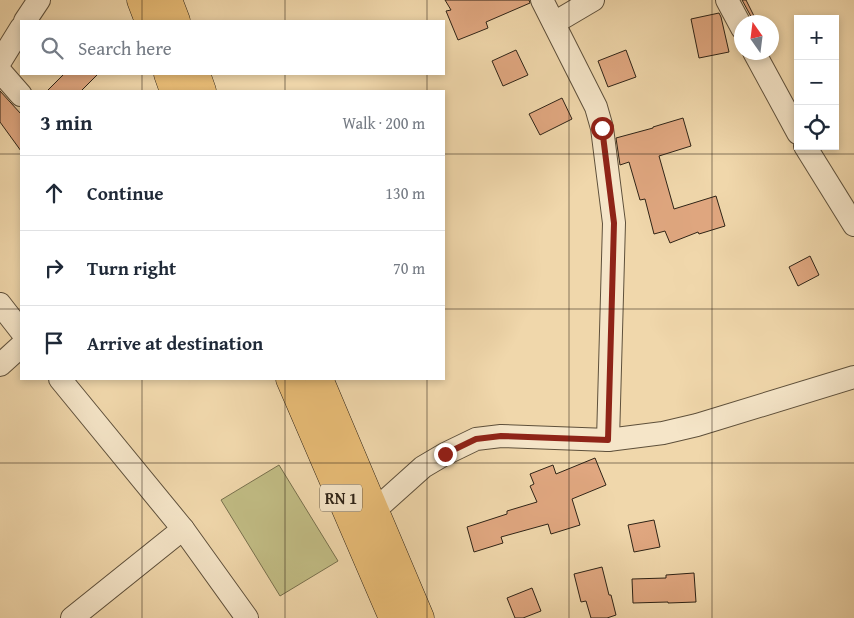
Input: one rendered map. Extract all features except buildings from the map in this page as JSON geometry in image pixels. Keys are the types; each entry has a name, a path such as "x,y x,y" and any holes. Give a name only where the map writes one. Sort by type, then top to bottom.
{"main road":[{"path":"142,0 149,20"},
{"path":"168,0 176,20"},
{"path":"168,75 174,90"},
{"path":"196,75 202,90"},
{"name":"RN 1","path":"290,380 393,618"},
{"name":"RN 1","path":"319,380 420,618"}],"street":[{"path":"26,20 39,0"},
{"path":"542,0 596,107 602,128 614,223 608,440"},
{"path":"554,23 593,0"},
{"path":"727,0 735,15"},
{"path":"0,62 20,30"},
{"path":"758,60 794,126"},
{"path":"0,71 20,94"},
{"path":"807,150 854,225"},
{"path":"0,304 20,330"},
{"path":"0,366 20,347"},
{"path":"374,511 424,467 476,439 501,436 608,440 663,433 697,425 854,377"},
{"path":"61,380 183,529 247,618"},
{"path":"72,618 183,529"}],"shaded area":[{"path":"279,465 338,561 280,596 221,500"}],"route":[{"path":"445,454 476,439 501,436 608,440 614,223 602,128"}]}
